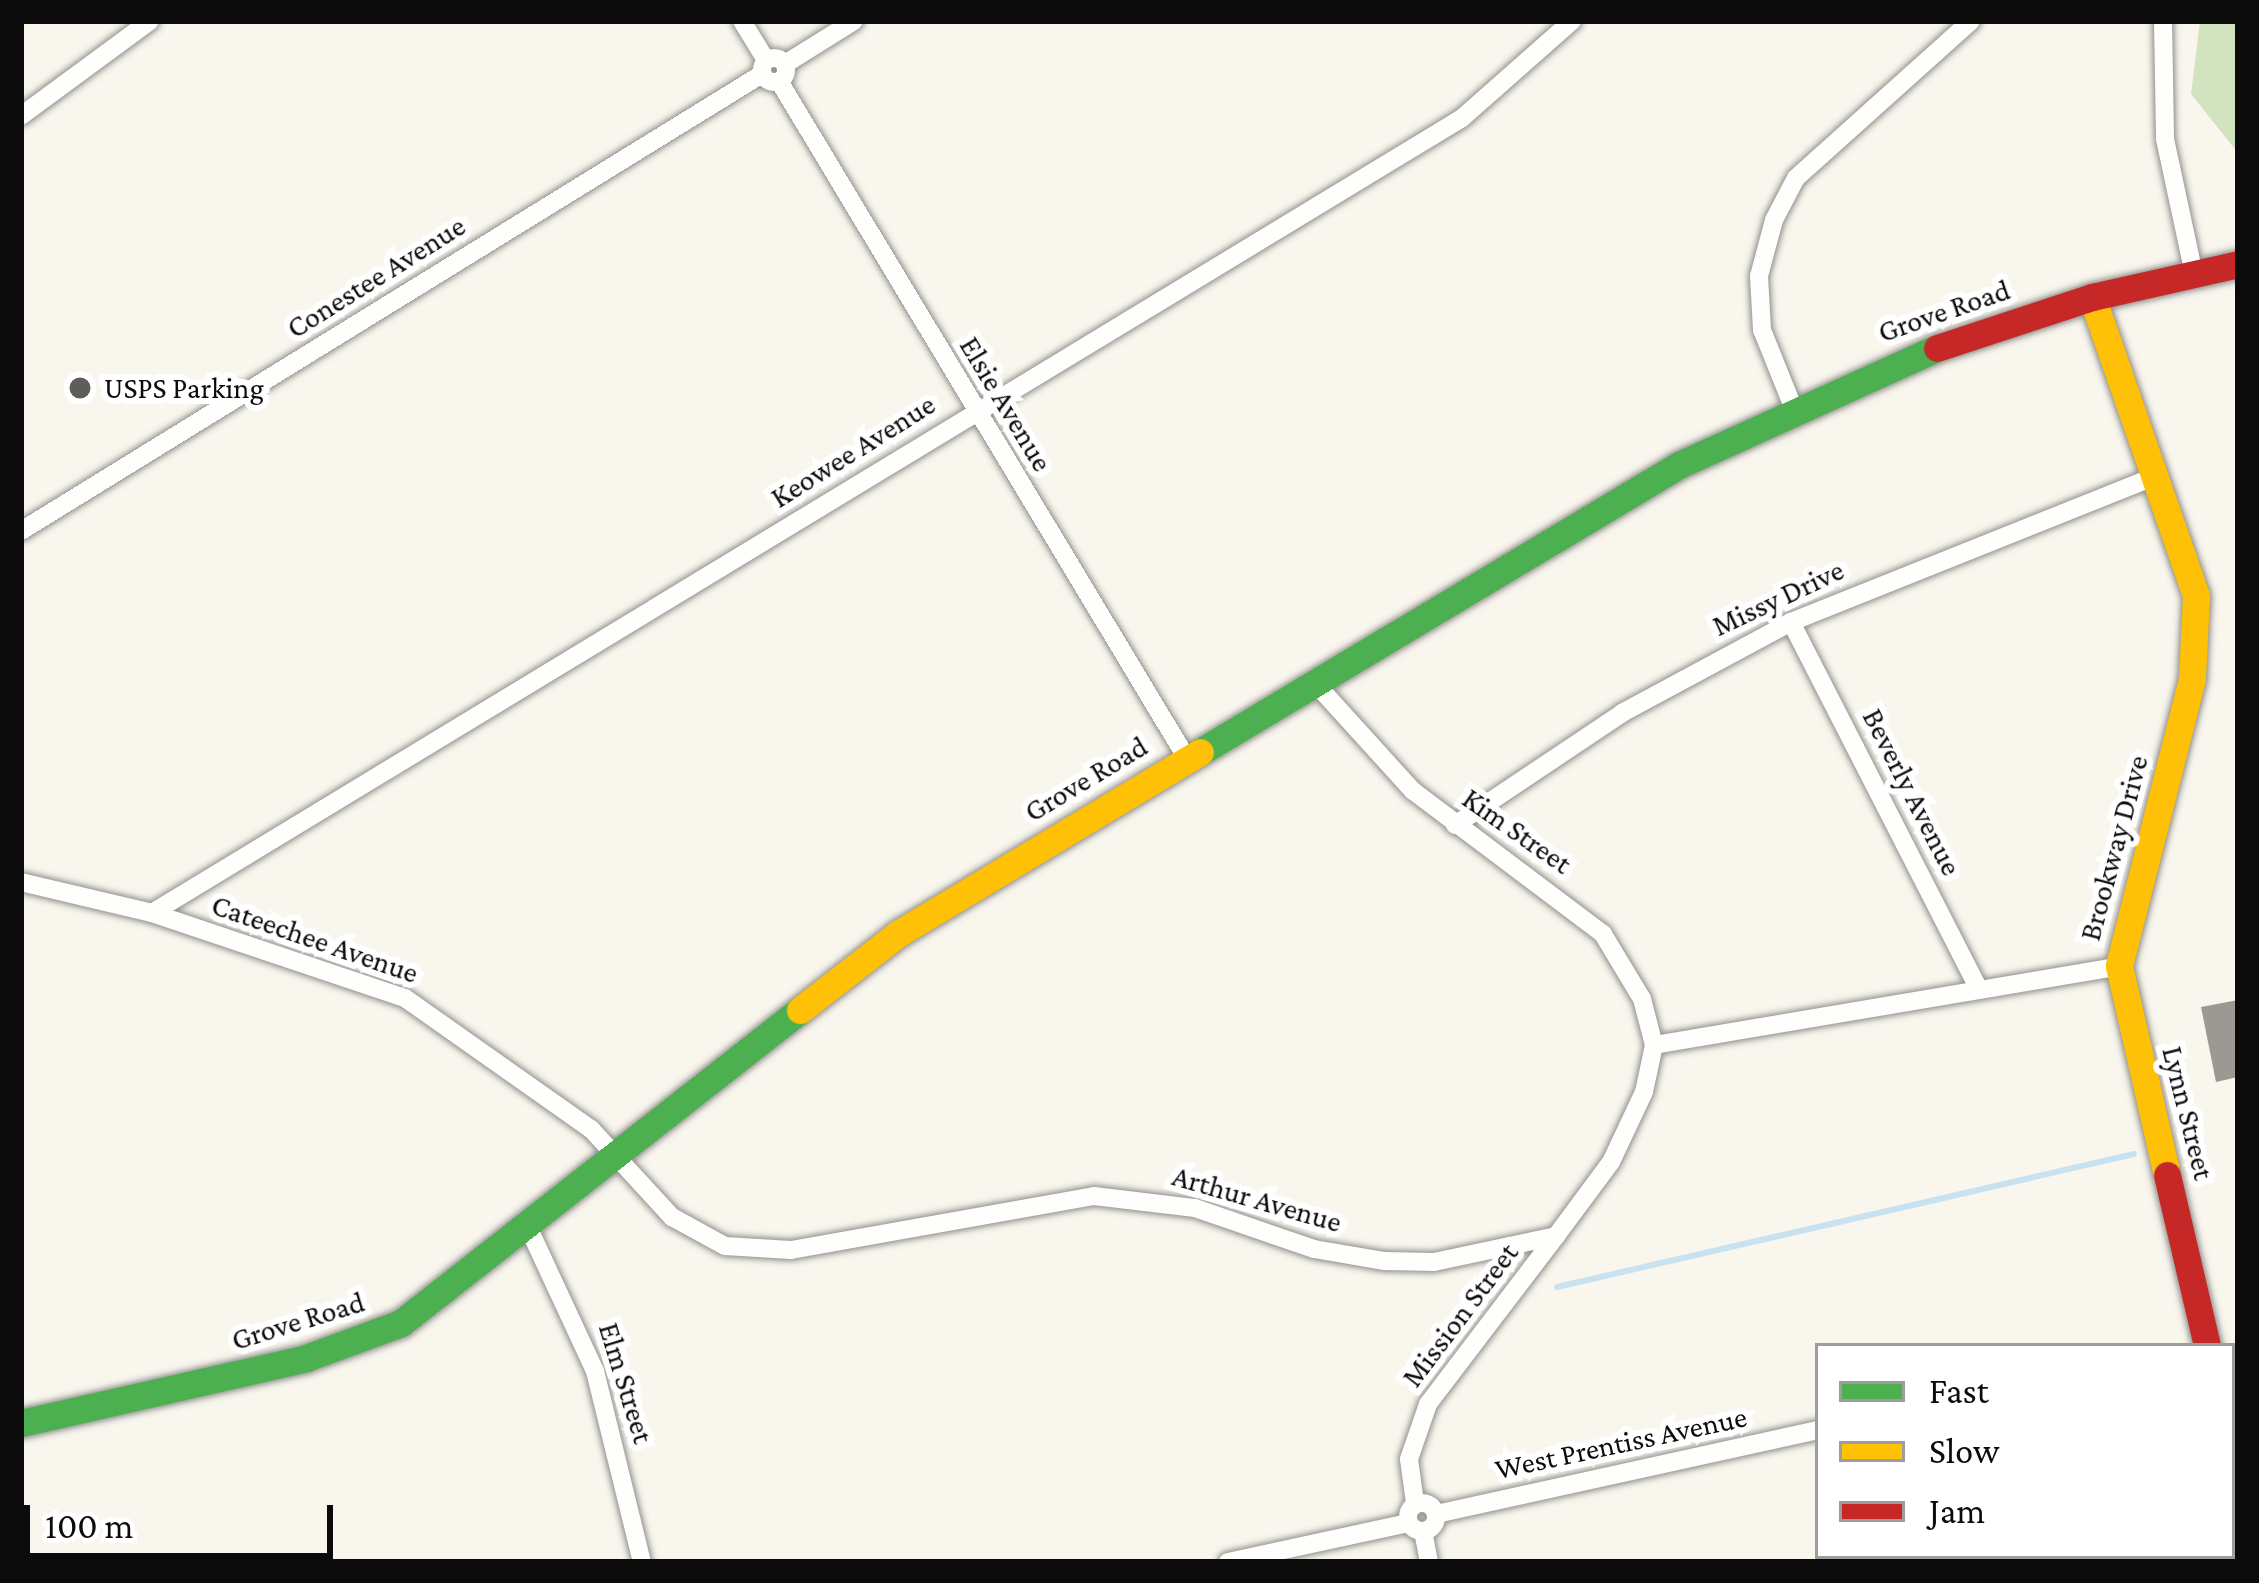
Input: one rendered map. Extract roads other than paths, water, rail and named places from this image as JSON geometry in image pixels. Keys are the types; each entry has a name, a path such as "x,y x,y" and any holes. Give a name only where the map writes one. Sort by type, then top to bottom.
{"main road":[{"name":"Grove Road","path":"21,1423 342,1347 401,1323 530,1231 834,978 1186,757 1793,407 1899,360 2092,297 2193,270 2238,264"},
{"name":"Brookway Drive","path":"2092,297 2154,477 2191,560 2198,629 2119,966"},
{"name":"Lynn Street","path":"2119,966 2203,1343"}],"street":[{"path":"21,116 150,21"},
{"name":"Elsie Avenue","path":"742,21 1186,757"},
{"name":"Conestee Avenue","path":"21,530 854,21"},
{"name":"Keowee Avenue","path":"152,913 1462,118 1572,21"},
{"path":"1793,407 1762,331 1759,276 1774,220 1796,178 1971,21"},
{"path":"2163,21 2165,140 2193,270"},
{"name":"Missy Drive","path":"1455,825 1622,713 1791,622 2154,477"},
{"name":"Beverly Avenue","path":"1791,622 1979,989"},
{"name":"Kim Street","path":"1315,683 1455,825 1604,934 1642,999 1654,1045"},
{"name":"Cateechee Avenue","path":"21,882 152,913 405,998 591,1130 616,1158"},
{"name":"Brookway Drive","path":"1654,1045 2119,966"},
{"path":"1556,1236 1630,1130 1654,1045"},
{"name":"Arthur Avenue","path":"616,1158 693,1231 759,1252 1094,1196 1195,1208 1385,1261 1434,1262 1556,1236"},
{"name":"Elm Street","path":"530,1231 595,1371 642,1562"},
{"name":"Mission Street","path":"1429,1562 1416,1519 1409,1459 1428,1404 1556,1236"},
{"name":"West Prentiss Avenue","path":"1416,1519 1815,1431"},
{"path":"1228,1562 1416,1519"}],"waterway":[{"path":"1557,1287 2134,1154"},
{"path":"1466,1306 1474,1307"}],"place":[{"name":"USPS Parking","path":"80,388"}]}
